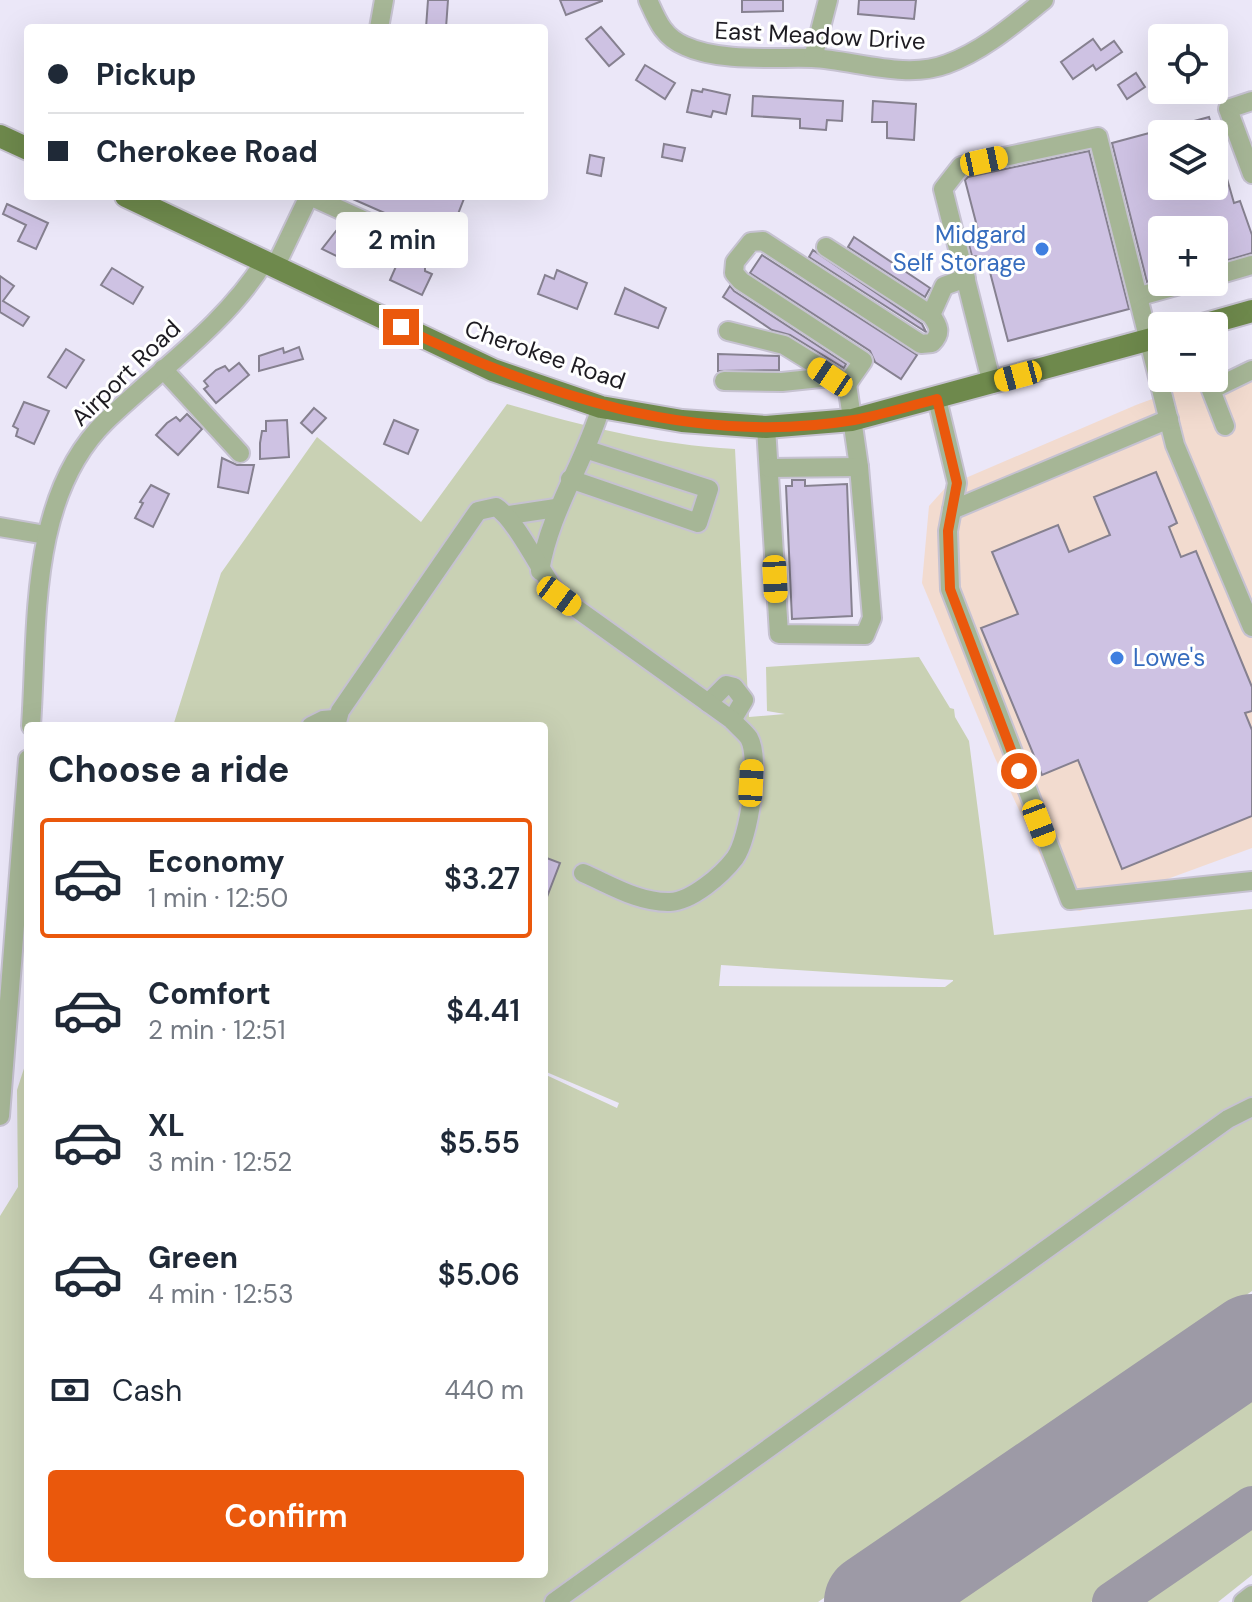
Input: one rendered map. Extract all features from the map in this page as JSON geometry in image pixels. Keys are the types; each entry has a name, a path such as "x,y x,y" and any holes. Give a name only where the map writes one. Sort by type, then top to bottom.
{"main road":[{"path":"0,136 24,147"},
{"name":"Cherokee Road","path":"134,200 493,370 601,407 682,421 766,427 852,420 1148,340"},
{"path":"1228,318 1252,311"}],"street":[{"path":"380,24 384,0"},
{"name":"East Meadow Drive","path":"648,0 658,27 682,45 703,53 771,59 813,58 904,70 944,66 978,50 1044,0"},
{"path":"813,58 828,0"},
{"path":"1252,101 1228,109 1252,174"},
{"path":"992,384 943,189 961,166 1098,137 1148,317"},
{"name":"Airport Road","path":"31,722 46,535 80,453 104,423 270,264 308,200"},
{"path":"319,200 420,246"},
{"path":"724,381 839,380 863,361 741,281 734,273 735,262 751,242 763,241 921,344 932,343 938,337 939,326 931,315 826,247"},
{"path":"1228,272 1252,265"},
{"path":"931,315 944,286 966,278"},
{"path":"1140,296 1148,294"},
{"path":"728,331 784,345 839,380 852,420 859,467 872,618 865,635 779,634 766,427"},
{"path":"163,369 240,453"},
{"path":"1225,426 1211,390 1252,370"},
{"path":"1165,392 1175,445 1252,627"},
{"path":"937,399 957,483 948,531 950,589 1070,900 1252,881"},
{"path":"540,571 556,508 588,450 601,407"},
{"path":"952,510 1169,419"},
{"path":"570,479 698,523 709,489 588,450"},
{"path":"769,468 859,467"},
{"path":"337,722 478,511 496,507 509,515 540,571 559,596 732,720 749,737 753,751 750,814 735,857 696,893 673,902 645,900 583,873"},
{"path":"509,515 556,508"},
{"path":"0,527 46,535"},
{"path":"708,703 726,685 734,687 744,700 732,720"},
{"path":"0,1116 24,810"},
{"path":"554,1602 1228,1119 1252,1107"},
{"path":"1243,1602 1252,1595"}],"shaded area":[{"path":"1252,362 1252,848 1080,911 1064,907 995,758 922,583 929,506 947,486 1136,405 1171,392 1228,392 1228,371"}],"green space":[{"path":"507,404 620,433 735,449 749,717 785,714 767,711 766,667 919,657 950,708 954,709 955,717 969,741 994,935 1252,909 1252,1291 1151,1361 1142,1382 818,1602 0,1602 0,1216 18,1187 17,1090 24,1068 24,1578 548,1578 548,1076 617,1108 619,1103 548,1073 548,722 174,722 221,573 317,437 421,522","holes":["721,965 953,981 945,987 719,986"]},
{"path":"1252,1401 1252,1493 1091,1602 931,1602 1168,1441 1199,1437"},
{"path":"1252,1522 1252,1575 1218,1602 1135,1602"}],"building":[{"path":"428,0 448,0 446,24 426,24"},
{"path":"560,0 602,0 602,1 566,15"},
{"path":"742,0 783,0 783,11 742,12"},
{"path":"859,0 916,0 914,19 858,14"},
{"path":"601,27 624,54 609,66 586,39"},
{"path":"1093,39 1101,50 1114,41 1122,52 1096,70 1093,65 1073,79 1061,62"},
{"path":"645,65 675,83 665,99 636,80"},
{"path":"1136,73 1145,87 1127,99 1118,85"},
{"path":"703,89 730,95 726,114 713,111 711,117 687,112 692,90 702,92"},
{"path":"753,96 843,101 842,121 827,120 826,130 800,128 800,119 752,116"},
{"path":"873,101 916,104 914,140 887,138 887,122 872,122"},
{"path":"1148,133 1148,200 1228,200 1228,182 1234,203 1240,201 1252,235 1252,253 1228,260 1228,216 1148,216 1147,282 1112,143"},
{"path":"664,144 685,148 682,161 662,157"},
{"name":"Midgard Self Storage","path":"1089,151 1129,309 1008,341 986,257 972,256 968,241 980,238 965,180"},
{"path":"590,155 604,158 601,176 587,173"},
{"path":"355,200 463,200 449,237 441,233 439,237"},
{"path":"7,204 48,223 36,249 18,241 26,225 3,214"},
{"path":"348,230 368,240 355,265 322,249 336,231 345,236"},
{"path":"854,237 930,288 925,297 848,247"},
{"path":"813,250 922,324 926,332 809,257"},
{"path":"401,255 425,266 425,271 432,274 422,295 390,280"},
{"path":"762,255 917,355 901,379 875,362 870,351 750,273"},
{"path":"112,268 143,287 133,304 101,285"},
{"path":"557,270 587,283 577,309 538,294 545,275 554,279"},
{"path":"0,276 14,286 3,301 29,317 23,326 0,312"},
{"path":"730,286 846,364 844,368 790,335 772,330 723,297"},
{"path":"625,288 666,308 658,328 615,314"},
{"path":"299,347 303,359 259,371 259,356 283,348 284,353"},
{"path":"66,349 84,360 66,388 48,377"},
{"path":"718,354 779,356 779,370 718,371"},
{"path":"239,363 249,375 216,403 204,389 208,386 204,381 216,370 225,366 229,371"},
{"path":"24,402 49,411 34,444 16,436 18,429 13,426"},
{"path":"314,408 326,418 312,433 301,423"},
{"path":"187,414 202,429 178,455 156,435 167,423 176,417 180,421"},
{"path":"287,420 289,457 260,459 260,443 262,431 266,431 266,421"},
{"path":"394,420 418,430 408,454 384,444"},
{"path":"222,458 237,465 254,465 248,493 218,487"},
{"name":"Lowe's","path":"1156,472 1177,523 1169,527 1181,557 1196,551 1252,687 1252,711 1245,713 1252,730 1252,816 1122,869 1078,760 1042,775 981,628 1018,614 992,552 1058,525 1069,552 1110,535 1094,497"},
{"path":"792,480 805,480 805,486 847,484 852,616 792,619 786,486 792,486"},
{"path":"151,485 169,494 153,527 135,518 143,503 140,502"},
{"path":"548,858 560,863 548,894"}],"taxiway":[{"path":"1112,1602 1252,1506"}],"runway":[{"path":"873,1602 1252,1343"}],"place":[{"name":"Midgard Self Storage","path":"1042,249"},
{"name":"Lowe's","path":"1117,658"}],"route":[{"path":"401,327 493,370 601,407 682,421 766,427 852,420 937,399 957,483 948,531 950,589 1019,771"}]}
